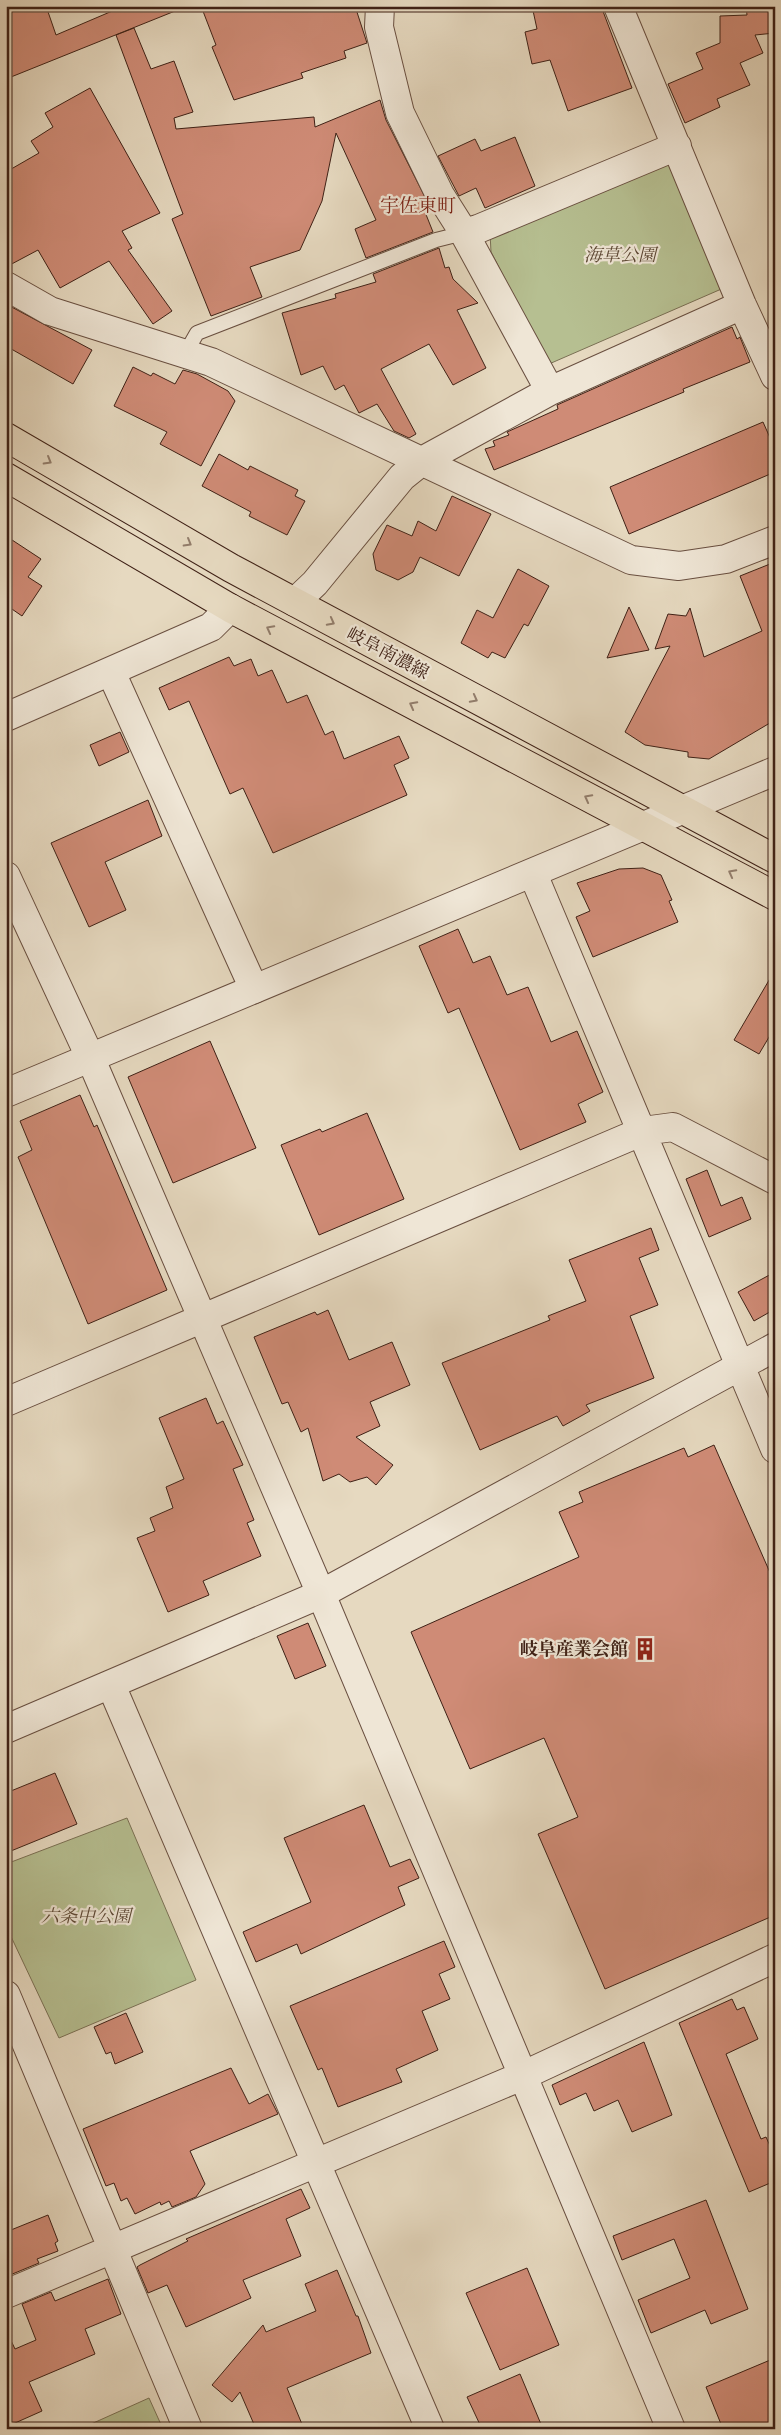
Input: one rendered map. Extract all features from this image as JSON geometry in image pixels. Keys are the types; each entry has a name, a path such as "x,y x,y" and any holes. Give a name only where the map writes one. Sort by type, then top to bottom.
{"main road":[{"name":"岐阜南濃線","path":"6,436 231,568 775,859"},
{"name":"岐阜南濃線","path":"6,477 230,608 775,896"}],"street":[{"path":"380,6 379,27 400,113 440,195 464,233 550,391"},
{"path":"618,6 742,304 775,376"},
{"path":"464,233 478,230 677,146"},
{"path":"6,286 50,311 212,362 631,560 678,566 726,559 775,540"},
{"path":"295,602 315,583 402,477 422,461 550,391 742,304"},
{"path":"6,717 211,626 230,608"},
{"path":"111,672 254,989"},
{"path":"6,1093 533,874 775,771"},
{"path":"533,874 643,1131 775,1449"},
{"path":"6,876 90,1057 321,1594 671,2429"},
{"path":"6,1402 643,1131 673,1127 775,1180"},
{"path":"6,1729 321,1594 775,1347"},
{"path":"111,1685 430,2429"},
{"path":"6,2294 522,2076 775,1958"},
{"path":"6,1995 188,2429"}],"lane":[{"path":"185,354 197,333 436,240 464,233"}],"green space":[{"name":"海草公園","path":"669,155 726,287 549,364 491,252 490,233"},
{"name":"六条中公園","path":"127,1818 196,1980 59,2038 6,1926 6,1864"},
{"path":"149,2398 163,2429 80,2429"}],"building":[{"path":"6,6 46,6 56,35 124,6 185,7 6,79"},
{"path":"201,6 355,6 367,43 344,51 346,58 301,73 303,78 234,100 212,47 216,45"},
{"path":"532,6 601,6 632,88 568,111 550,60 532,64 525,32 537,29"},
{"path":"746,6 775,6 775,33 755,35 763,53 740,63 750,85 717,99 720,107 685,123 668,84 703,69 696,53 720,43 720,16 747,15"},
{"path":"134,28 151,69 174,61 193,112 174,118 176,129 314,117 315,127 380,100 386,120 431,209 425,212 433,232 366,258 355,229 376,220 336,133 322,201 300,250 250,267 262,297 211,316 172,219 183,214 116,35"},
{"path":"90,88 160,213 122,231 132,248 128,250 172,311 153,324 109,261 60,288 38,250 6,267 6,172 39,153 31,141 53,127 45,113"},
{"path":"515,137 535,186 485,208 476,188 459,196 438,156 475,139 481,151"},
{"path":"439,248 445,268 449,267 453,279 478,303 457,310 486,368 453,385 429,344 381,369 416,434 409,438 394,431 377,404 359,413 344,385 335,390 323,366 301,375 282,313 336,298 335,294 376,282 373,274"},
{"path":"6,304 92,350 73,384 6,346"},
{"path":"732,327 737,339 740,337 750,362 683,389 684,392 494,470 485,449 495,446 493,441 509,435 507,432 558,409 557,405"},
{"path":"133,367 151,376 153,373 175,384 183,370 197,374 228,391 235,401 201,466 160,444 167,432 114,406"},
{"path":"763,422 775,449 775,472 629,534 610,487"},
{"path":"219,454 248,470 250,466 298,490 295,496 305,501 287,535 249,516 251,512 202,486"},
{"path":"452,496 491,514 459,576 420,557 413,572 398,580 376,570 373,554 387,525 412,536 418,521 436,531"},
{"path":"6,536 41,559 28,577 42,586 22,616 9,607 6,611"},
{"path":"775,562 775,720 709,759 688,757 688,752 645,745 625,732 670,646 655,649 668,614 686,616 690,608 704,657 762,631 740,576"},
{"path":"518,569 549,586 528,626 524,624 505,658 492,652 488,658 461,643 477,610 493,618"},
{"path":"629,607 649,650 607,658"},
{"path":"229,657 234,666 251,659 258,676 272,670 287,703 307,695 325,735 333,731 344,759 399,736 409,758 394,765 407,795 273,853 243,788 230,794 189,701 169,710 159,688"},
{"path":"120,732 129,752 99,766 90,745"},
{"path":"148,800 162,836 105,862 126,910 89,927 51,843"},
{"path":"643,868 661,875 672,900 669,901 678,922 593,957 576,917 590,911 577,883 619,869"},
{"path":"458,929 473,963 490,956 507,995 528,987 551,1042 577,1031 603,1092 578,1104 586,1122 520,1150 459,1008 448,1013 419,946"},
{"path":"775,970 775,1027 759,1054 734,1040"},
{"path":"210,1041 256,1148 173,1183 128,1077"},
{"path":"80,1095 94,1127 97,1125 167,1290 88,1324 18,1157 32,1150 20,1121"},
{"path":"367,1113 404,1199 319,1235 281,1145 320,1129 322,1132"},
{"path":"707,1170 721,1206 742,1197 751,1219 709,1237 686,1179"},
{"path":"651,1228 659,1250 639,1258 658,1305 630,1316 654,1378 586,1405 590,1411 563,1426 557,1416 480,1450 442,1363 550,1320 548,1316 586,1301 569,1260"},
{"path":"775,1272 775,1309 754,1321 738,1292"},
{"path":"328,1310 349,1360 392,1342 410,1385 370,1402 380,1426 356,1437 393,1465 376,1485 367,1477 350,1482 339,1474 323,1481 308,1428 301,1432 288,1402 282,1404 254,1337 315,1312 317,1315"},
{"path":"206,1398 217,1424 223,1421 243,1465 233,1469 254,1520 247,1523 261,1556 203,1581 209,1595 168,1612 137,1538 155,1531 150,1518 173,1508 166,1487 184,1479 159,1418"},
{"path":"714,1445 775,1584 775,1915 605,1989 538,1834 578,1817 544,1738 470,1769 411,1632 579,1557 559,1512 583,1502 579,1492 684,1448 688,1457"},
{"path":"308,1623 326,1666 295,1679 277,1636"},
{"path":"55,1773 77,1824 6,1853 6,1793"},
{"path":"364,1805 390,1867 410,1859 419,1878 398,1887 405,1905 301,1954 297,1944 256,1962 243,1932 311,1902 284,1838"},
{"path":"444,1941 455,1967 439,1974 450,1999 422,2011 438,2050 396,2069 402,2082 338,2107 322,2068 318,2070 290,2006"},
{"path":"732,1999 737,2010 744,2007 758,2039 726,2054 761,2139 766,2137 775,2157 775,2181 749,2192 679,2023"},
{"path":"126,2013 143,2052 115,2064 111,2052 106,2054 94,2027"},
{"path":"644,2042 672,2115 632,2132 618,2100 594,2111 586,2093 560,2105 552,2085"},
{"path":"231,2068 249,2104 268,2094 278,2114 190,2151 205,2184 196,2197 172,2207 169,2201 161,2205 160,2202 135,2214 127,2198 121,2201 114,2183 106,2186 83,2129"},
{"path":"301,2189 310,2208 286,2219 301,2256 243,2280 251,2298 186,2327 167,2285 148,2293 137,2267 188,2241 186,2239"},
{"path":"706,2200 748,2309 711,2324 705,2310 651,2333 638,2300 690,2278 674,2239 622,2260 613,2236"},
{"path":"48,2215 58,2241 55,2243 58,2251 37,2259 39,2263 10,2275 6,2266 6,2232"},
{"path":"527,2268 559,2345 500,2370 466,2293"},
{"path":"337,2270 356,2316 358,2316 371,2353 287,2388 304,2429 256,2429 240,2392 232,2402 212,2385 263,2325 266,2332 316,2311 305,2284"},
{"path":"108,2279 121,2314 85,2329 95,2354 29,2382 42,2411 6,2427 6,2330 15,2349 36,2340 22,2304 51,2292 55,2301"},
{"path":"775,2358 775,2429 723,2429 706,2387"},
{"path":"520,2374 543,2429 482,2429 467,2397"}],"place":[{"name":"岐阜産業会館","path":"645,1649"}],"district":[{"name":"宇佐東町","path":"418,205"}]}
